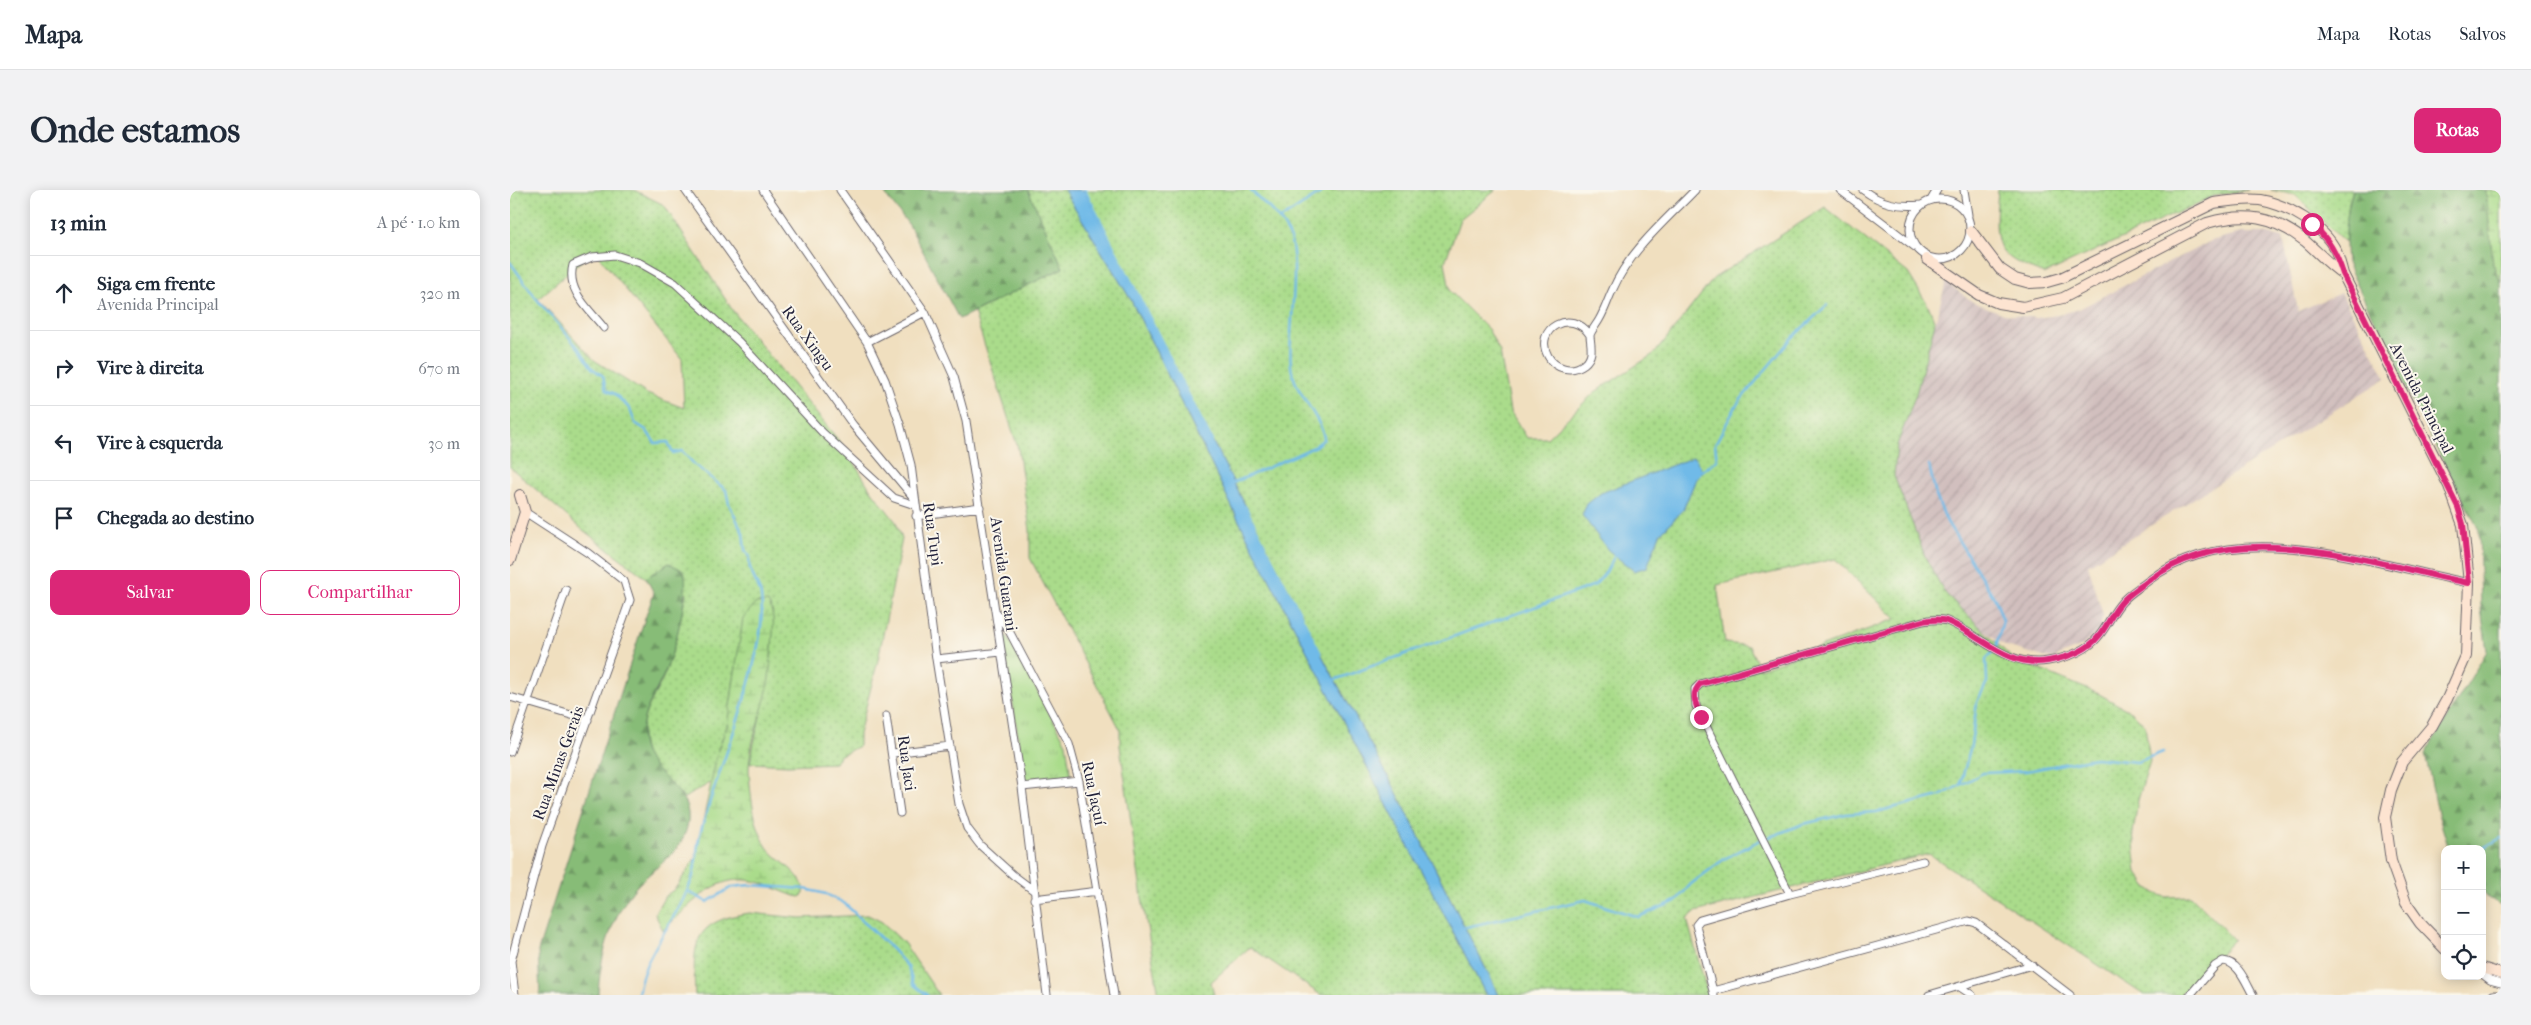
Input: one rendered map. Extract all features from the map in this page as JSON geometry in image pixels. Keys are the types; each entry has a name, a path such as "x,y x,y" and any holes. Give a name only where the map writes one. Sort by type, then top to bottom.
{"street":[{"name":"Rua Xingu","path":"685,190 853,425 914,502"},
{"name":"Rua Tupi","path":"763,190 868,342 885,380 911,465 914,502 958,804 967,828 980,845 1033,890"},
{"name":"Avenida Guarani","path":"840,190 925,312 954,378 966,421 1022,787 1047,995"},
{"path":"1590,335 1579,324 1572,322 1556,324 1546,336 1546,352 1554,365 1569,369 1577,368 1584,364 1592,350 1590,335 1624,267 1695,190"},
{"path":"1840,190 1928,258 1944,260 1954,256 1968,242 1970,225 1964,190"},
{"path":"1863,190 1886,204 1898,206 1921,205"},
{"path":"1931,200 1936,190"},
{"path":"1916,248 1910,237 1910,225 1913,214 1921,205 1931,200 1943,198 1954,202 1964,210 1970,225"},
{"name":"Avenida Principal","path":"1970,225 2000,269 2015,278 2030,283 2047,282 2061,278 2214,203 2260,200 2280,206 2312,224 2329,240 2336,252 2343,274 2458,507 2463,524 2469,583 2466,656 2436,719 2402,762 2391,790 2385,817 2391,861 2406,903 2420,923 2441,945"},
{"name":"Avenida Principal","path":"1928,258 1979,295 1998,303 2023,307 2063,298 2207,223 2232,216 2256,216 2279,225 2305,241 2328,264 2343,274"},
{"path":"604,328 572,288 570,276 573,265 592,256 615,255 640,263 676,283 739,342 822,432 894,498 914,502"},
{"path":"868,342 925,312"},
{"path":"510,560 525,512 520,495"},
{"path":"916,516 980,507"},
{"name":"Rua Minas Gerais","path":"515,995 511,961 542,846 630,600 624,581 588,553 525,512"},
{"path":"1790,894 1696,706 1695,689 1700,684 1923,621 1948,621 1989,647 2010,656 2038,663 2066,658 2097,639 2122,602 2158,574 2194,558 2229,549 2269,546 2324,551 2469,583"},
{"path":"510,752 525,703 566,590"},
{"name":"Rua Jaçuí","path":"997,614 1008,629 1065,736 1079,781 1114,995"},
{"path":"936,659 1000,652"},
{"path":"510,697 525,703 588,720"},
{"name":"Rua Jaci","path":"886,716 893,753 900,813"},
{"path":"893,753 950,746"},
{"path":"1022,787 1079,781"},
{"path":"1923,861 1790,894 1698,922 1696,925 1714,993 1969,921 1976,922 2070,995"},
{"path":"1034,899 1098,891"},
{"path":"2190,995 2215,966 2223,961 2233,964 2253,995"},
{"path":"1930,995 2032,965"},
{"path":"2486,969 2501,974"},
{"path":"2486,977 2501,983"},
{"path":"1960,986 1972,995"}],"shaded area":[{"path":"2241,233 2262,233 2283,237 2298,311 2341,293 2386,378 2088,565 2103,615 2099,631 2082,646 2051,659 2006,646 1974,623 1945,593 1926,559 1894,476 1897,445 1916,394 1946,282 1973,302 2004,314 2037,318 2058,315 2079,309 2211,241"}],"green space":[{"path":"510,190 634,190 664,205 733,311 848,452 870,489 896,522 902,539 878,660 859,734 859,746 839,756 835,763 788,765 750,763 772,648 772,609 740,642 727,726 718,750 712,782 684,798 649,763 642,734 646,711 663,678 671,656 686,594 669,563 646,578 583,530 510,467","holes":["594,250 682,359 684,408 647,394 594,360 538,299"]},
{"path":"882,190 1028,190 1063,268 959,319 909,225"},
{"path":"1028,190 1064,190 1131,300 1238,519 1486,995 1321,995 1250,947 1211,982 1214,995 1159,995 1142,898 1120,746 1120,729 1030,558 1030,530 1018,448 974,312 1063,268"},
{"path":"1084,190 1496,190 1460,219 1445,262 1450,291 1488,329 1500,352 1510,411 1527,438 1547,438 1595,392 1655,353 1714,278 1825,207 1908,273 1929,307 1935,323 1916,394 1897,445 1894,476 1926,559 1945,593 2012,658 2099,694 2133,713 2145,726 2150,761 2138,800 2133,833 2137,872 2146,886 2155,893 2166,897 2191,896 2234,940 2180,995 2144,995 1929,854 1695,912 1687,919 1708,995 1499,995 1395,789 1327,665","holes":["1694,458 1703,471 1696,478 1683,510 1660,534","1835,559 1896,619 1760,669 1749,646 1725,643 1717,585"]},
{"path":"1998,190 2248,190 2214,196 2044,274 2014,261 2001,248 1996,227"},
{"path":"2271,190 2353,190 2349,202 2345,242 2295,195"},
{"path":"2353,190 2486,190 2493,264 2501,283 2501,905 2486,895 2486,845 2448,845 2439,817 2425,754 2487,651 2481,609 2479,530 2415,407 2347,263 2346,226"},
{"path":"2486,190 2501,190 2501,283 2493,264"},
{"path":"669,563 684,571 685,591 683,605 670,658 643,721 642,741 645,753 652,764 685,802 688,813 687,827 678,847 639,884 617,916 607,941 598,995 540,995 538,951 654,593 646,578"},
{"path":"768,602 771,607 773,623 770,671 766,695 749,761 750,789 753,810 767,847 796,874 803,887 804,894 800,897 794,896 753,881 739,880 726,882 703,894 663,930 655,914 665,896 675,889 695,859 718,750 727,726 743,618 756,603"},
{"path":"1007,636 1066,743 1071,778 1025,784 1003,637"},
{"path":"750,913 800,918 868,915 882,922 904,943 939,995 695,995 694,962 696,949 706,929 716,922"}],"water":[{"path":"1064,190 1084,190 1327,665 1395,789 1499,995 1486,995 1238,519 1131,300"},
{"path":"1694,457 1703,471 1696,479 1683,510 1660,534 1647,567 1634,571 1608,550 1582,515 1587,504 1601,493"}],"waterway":[{"path":"1085,190 1212,441"},
{"path":"1233,483 1314,447 1324,439 1319,423 1297,385 1291,366 1294,279 1292,245 1288,233 1280,221 1250,190"},
{"path":"1279,220 1325,190"},
{"path":"510,262 535,297 581,351 592,368 603,376 606,390 615,394 630,409 635,423 646,430 655,443 668,442 673,453 682,451 695,465 726,490 729,504 743,533 745,550 750,557 751,572 761,596 759,641 748,688 700,834 692,879 686,894 647,964 641,979 638,995"},
{"path":"1702,471 1717,460 1715,444 1738,403 1791,339 1827,305"},
{"path":"1929,465 1936,496 1947,522 1995,599 2003,620 1996,647"},
{"path":"1245,506 1321,654"},
{"path":"1334,680 1595,585 1606,572 1615,555"},
{"path":"1961,783 1971,745 1977,702 1987,682 1986,659 1994,651"},
{"path":"1767,838 1803,824 1846,814 1876,812 1940,796 1983,773 2026,771 2095,758 2137,762 2163,752"},
{"path":"2486,846 2501,838"},
{"path":"1462,928 1585,900 1638,917 1676,901 1691,884 1724,859 1760,840"},
{"path":"687,891 707,902 732,887 750,885 805,889 826,894 844,903 893,950 908,967 913,984 927,995"}],"route":[{"path":"1701,717 1696,706 1695,689 1708,680 1923,621 1948,621 1989,647 2010,656 2029,661 2038,663 2066,658 2097,639 2122,602 2158,574 2194,558 2229,549 2269,546 2324,551 2469,583 2469,563 2463,524 2449,486 2343,274 2336,252 2329,240 2312,224"}]}
